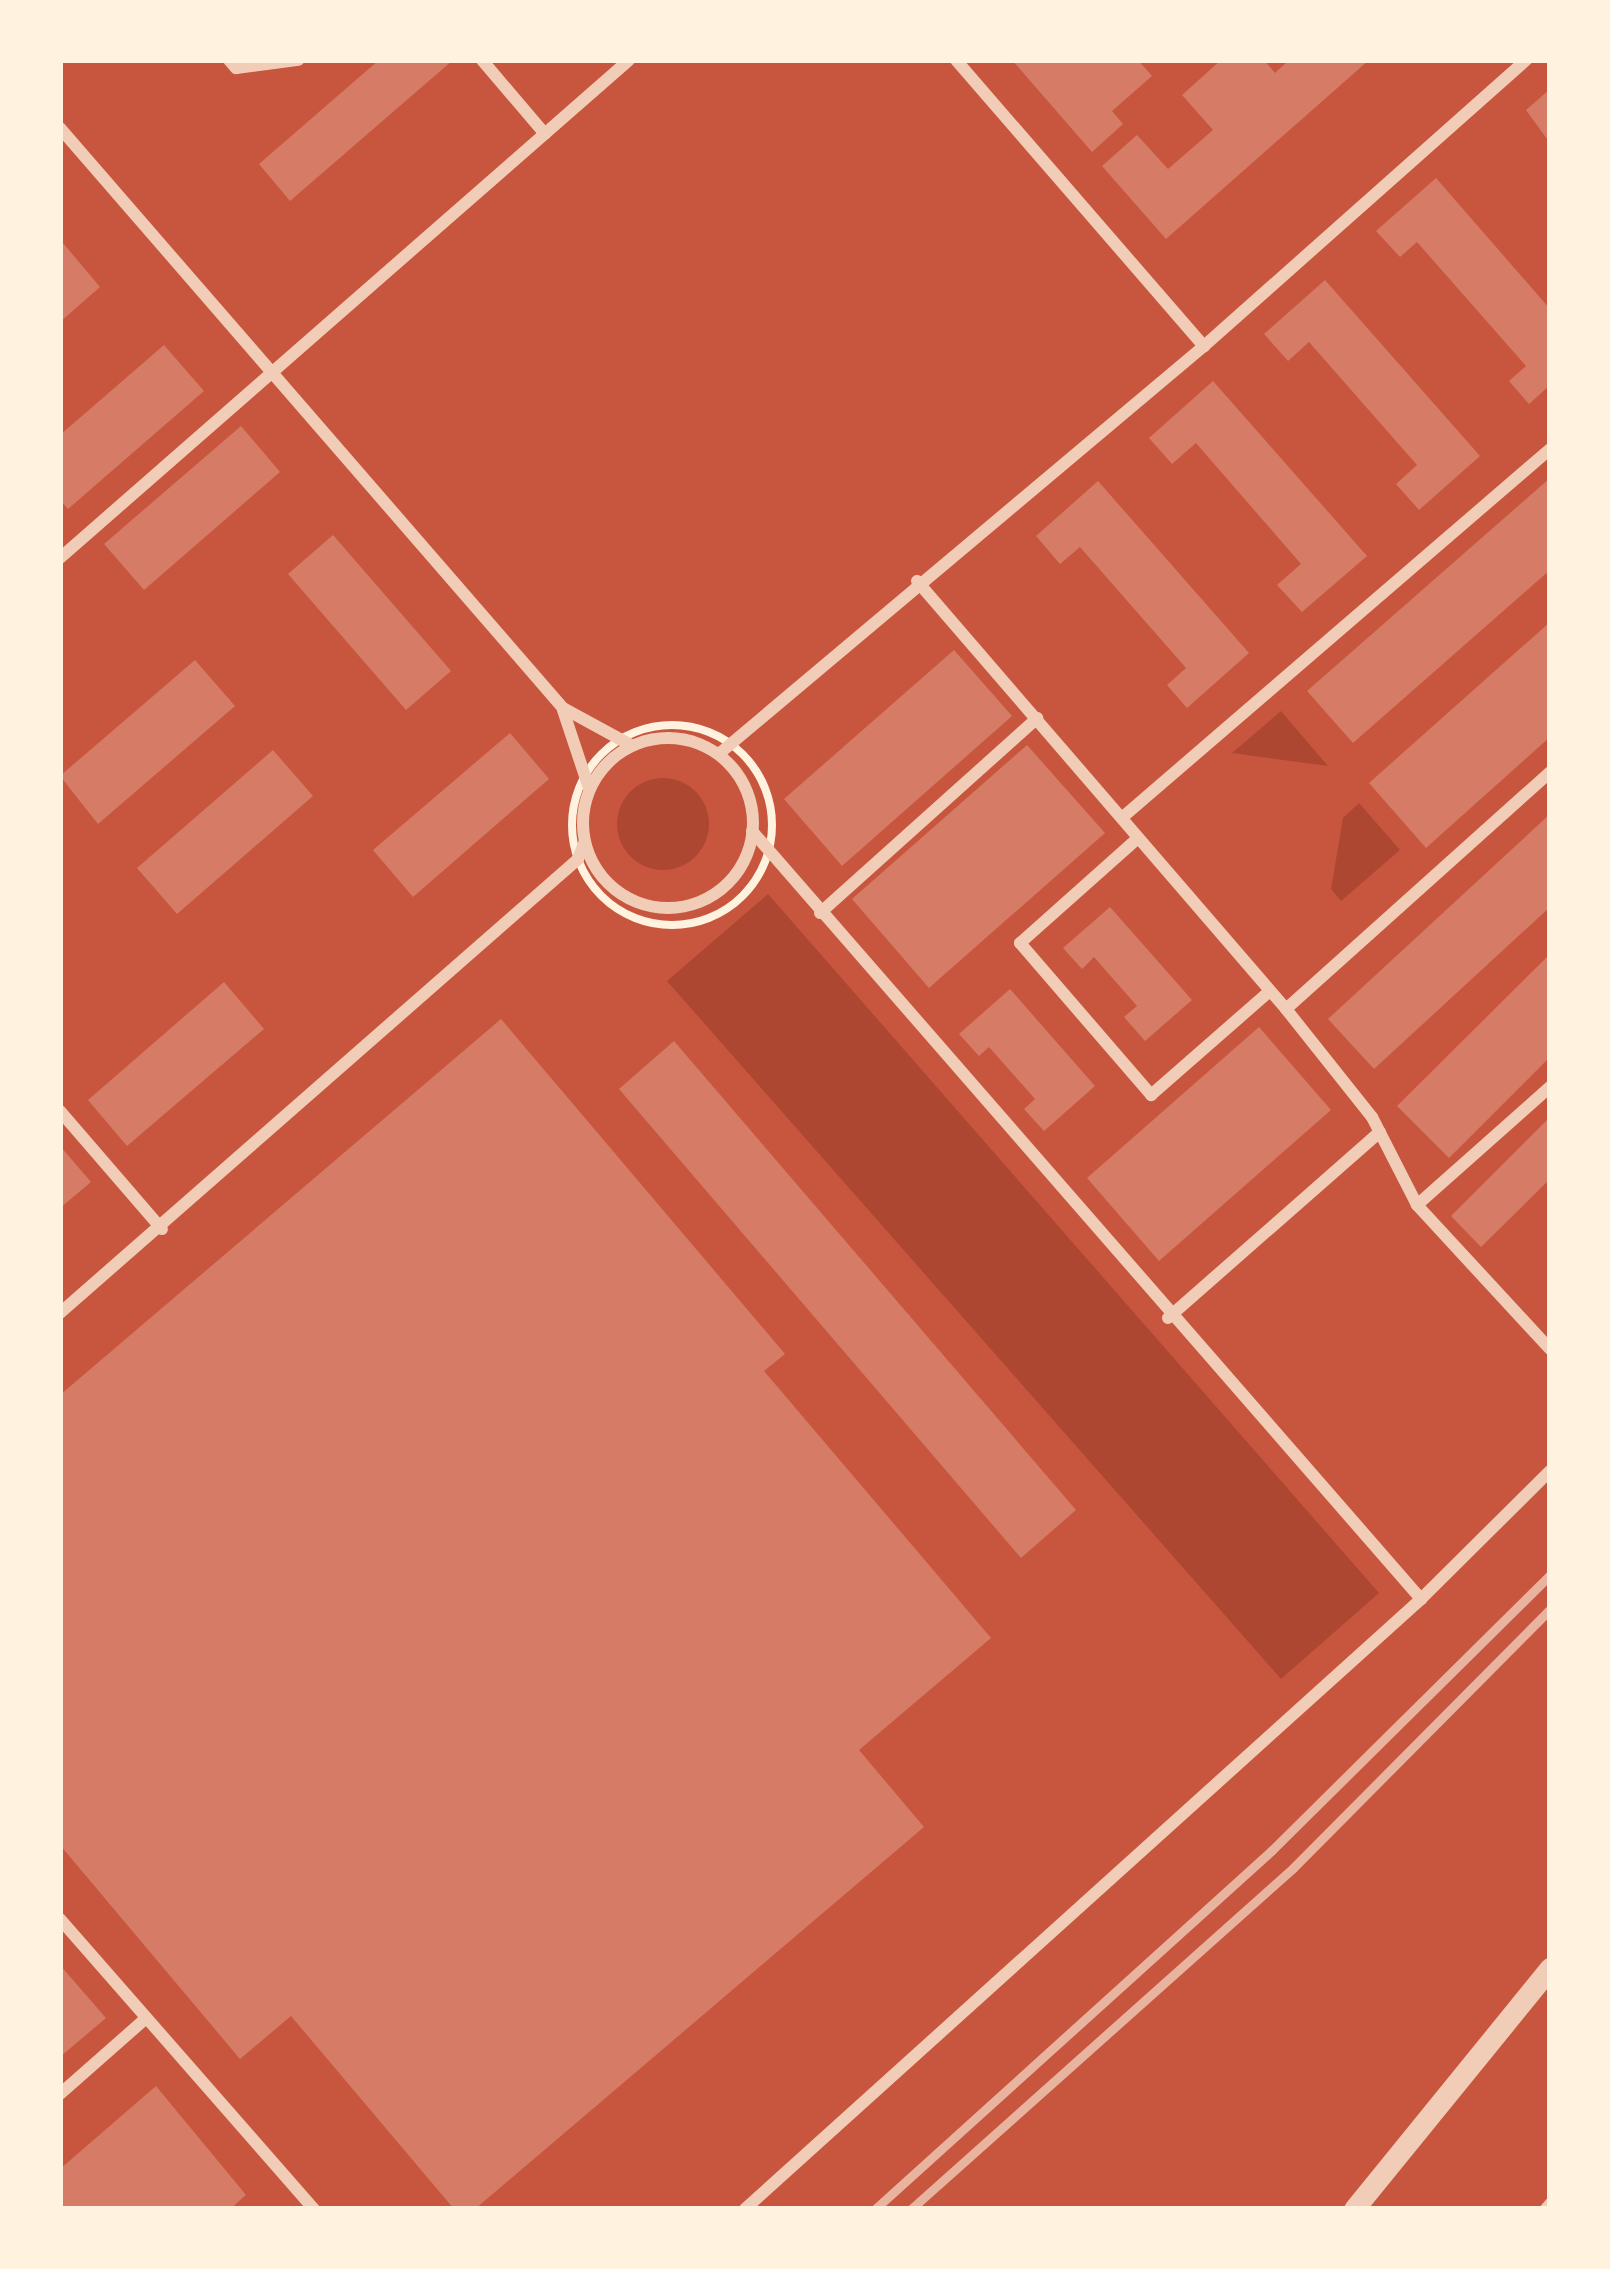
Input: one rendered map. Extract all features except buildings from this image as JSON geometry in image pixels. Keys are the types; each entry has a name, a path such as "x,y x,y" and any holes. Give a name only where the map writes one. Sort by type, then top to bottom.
{"street":[{"path":"229,60 236,68 298,60"},
{"path":"482,60 545,134"},
{"path":"60,558 628,60"},
{"path":"956,60 1204,346"},
{"path":"725,749 917,581 1204,346 1526,60"},
{"path":"60,128 563,709 624,743 668,737 725,749"},
{"path":"1124,816 1550,449"},
{"path":"917,581 1286,1009 1379,1132 1417,1205 1550,1348"},
{"path":"60,1313 578,859 584,843 588,782 563,709"},
{"path":"820,913 1036,718"},
{"path":"588,782 624,743"},
{"path":"584,843 617,892 665,909 721,891 749,853 752,831 750,800 725,749"},
{"path":"1286,1009 1550,772"},
{"path":"752,831 1168,1318 1421,1599"},
{"path":"1138,838 1020,944 1151,1095 1270,991"},
{"path":"1417,1205 1550,1087"},
{"path":"60,1111 162,1228"},
{"path":"1168,1318 1379,1132"},
{"path":"745,2209 1421,1599 1550,1471"},
{"path":"60,1918 314,2209"},
{"path":"1354,2209 1550,1968"},
{"path":"60,2094 145,2019"},
{"path":"1372,2209 1423,2129"}],"lane":[{"path":"1544,2209 1550,2201"}],"path":[{"path":"685,726 725,749 769,800 769,850 744,895 712,916 675,926 638,918 606,900 578,859 573,810 588,782 624,743 645,729 685,726"}],"shaded area":[{"path":"1281,711 1328,766 1232,753"},
{"path":"663,778 681,781 696,791 706,806 706,842 696,857 681,867 663,870 645,867 630,857 620,842 617,824 620,806 630,791 645,781"},
{"path":"1359,803 1400,850 1341,901 1331,889 1343,818"},
{"path":"768,894 1379,1593 1281,1679 667,981"}],"railway":[{"path":"875,2209 1271,1851 1550,1575"},
{"path":"911,2209 1293,1868 1550,1609"}]}
